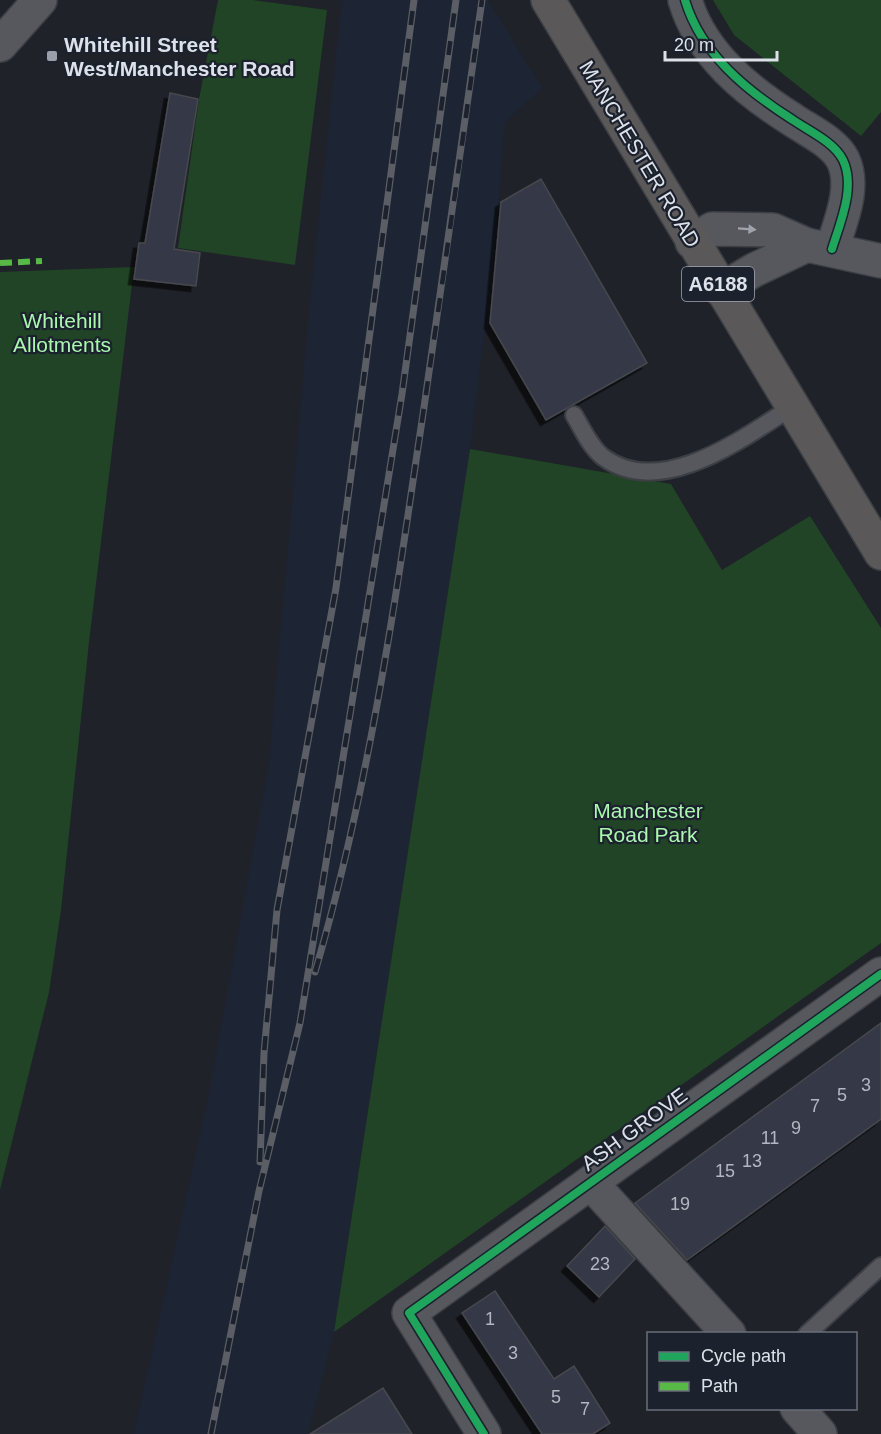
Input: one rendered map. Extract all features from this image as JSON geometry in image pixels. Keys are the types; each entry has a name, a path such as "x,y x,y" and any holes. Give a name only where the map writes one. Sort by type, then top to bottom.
{"main road":[{"name":"MANCHESTER ROAD","path":"552,7 881,553"}],"street":[{"path":"0,45 40,0"},
{"path":"685,0 698,34 731,74 753,93 825,141 843,160 848,185 820,247 768,262 721,290"},
{"path":"692,242 712,229 773,230 820,247 881,261"},
{"name":"ASH GROVE","path":"484,1434 409,1313 591,1182 876,986"},
{"path":"591,1182 727,1332"},
{"path":"799,1410 820,1434"}],"lane":[{"path":"574,415 601,456 618,466 646,472 697,462 723,450 792,407"},
{"path":"809,1332 881,1266"}],"shaded area":[{"path":"342,0 488,0 542,88 505,122 493,263 470,449 334,1332 308,1434 134,1434 208,1099 269,763 310,301"}],"green space":[{"path":"218,0 252,0 327,10 295,265 178,248 199,99"},
{"path":"713,0 881,0 881,112 861,136 734,35"},
{"name":"Whitehill Allotments","path":"134,267 89,642 61,910 49,992 0,1190 0,272"},
{"name":"Manchester Road Park","path":"470,449 671,484 722,570 810,516 881,628 881,943 334,1332"}],"building":[{"path":"170,93 198,99 174,249 200,253 196,286 134,279 139,243 145,243"},
{"path":"541,179 647,363 546,420 490,323 501,202"},
{"path":"881,1023 881,1119 687,1260 635,1203"},
{"path":"605,1226 635,1259 599,1297 567,1266"},
{"path":"495,1291 554,1379 574,1366 610,1423 593,1434 542,1434 462,1313"},
{"path":"383,1388 412,1434 310,1434"}],"railway":[{"path":"260,1162 264,1053 277,910 336,588 414,0"},
{"path":"211,1434 259,1191 300,1023 402,394 456,0"},
{"path":"315,972 347,851 384,667 431,361 482,0"}],"marked path":[{"path":"0,263 42,261"}],"cycle path":[{"path":"685,0 702,37 728,69 759,97 827,142 843,160 847,171 847,193 832,249"},
{"path":"484,1434 409,1313 881,974"}],"place":[{"name":"Whitehill Street West/Manchester Road","path":"52,56"}]}
